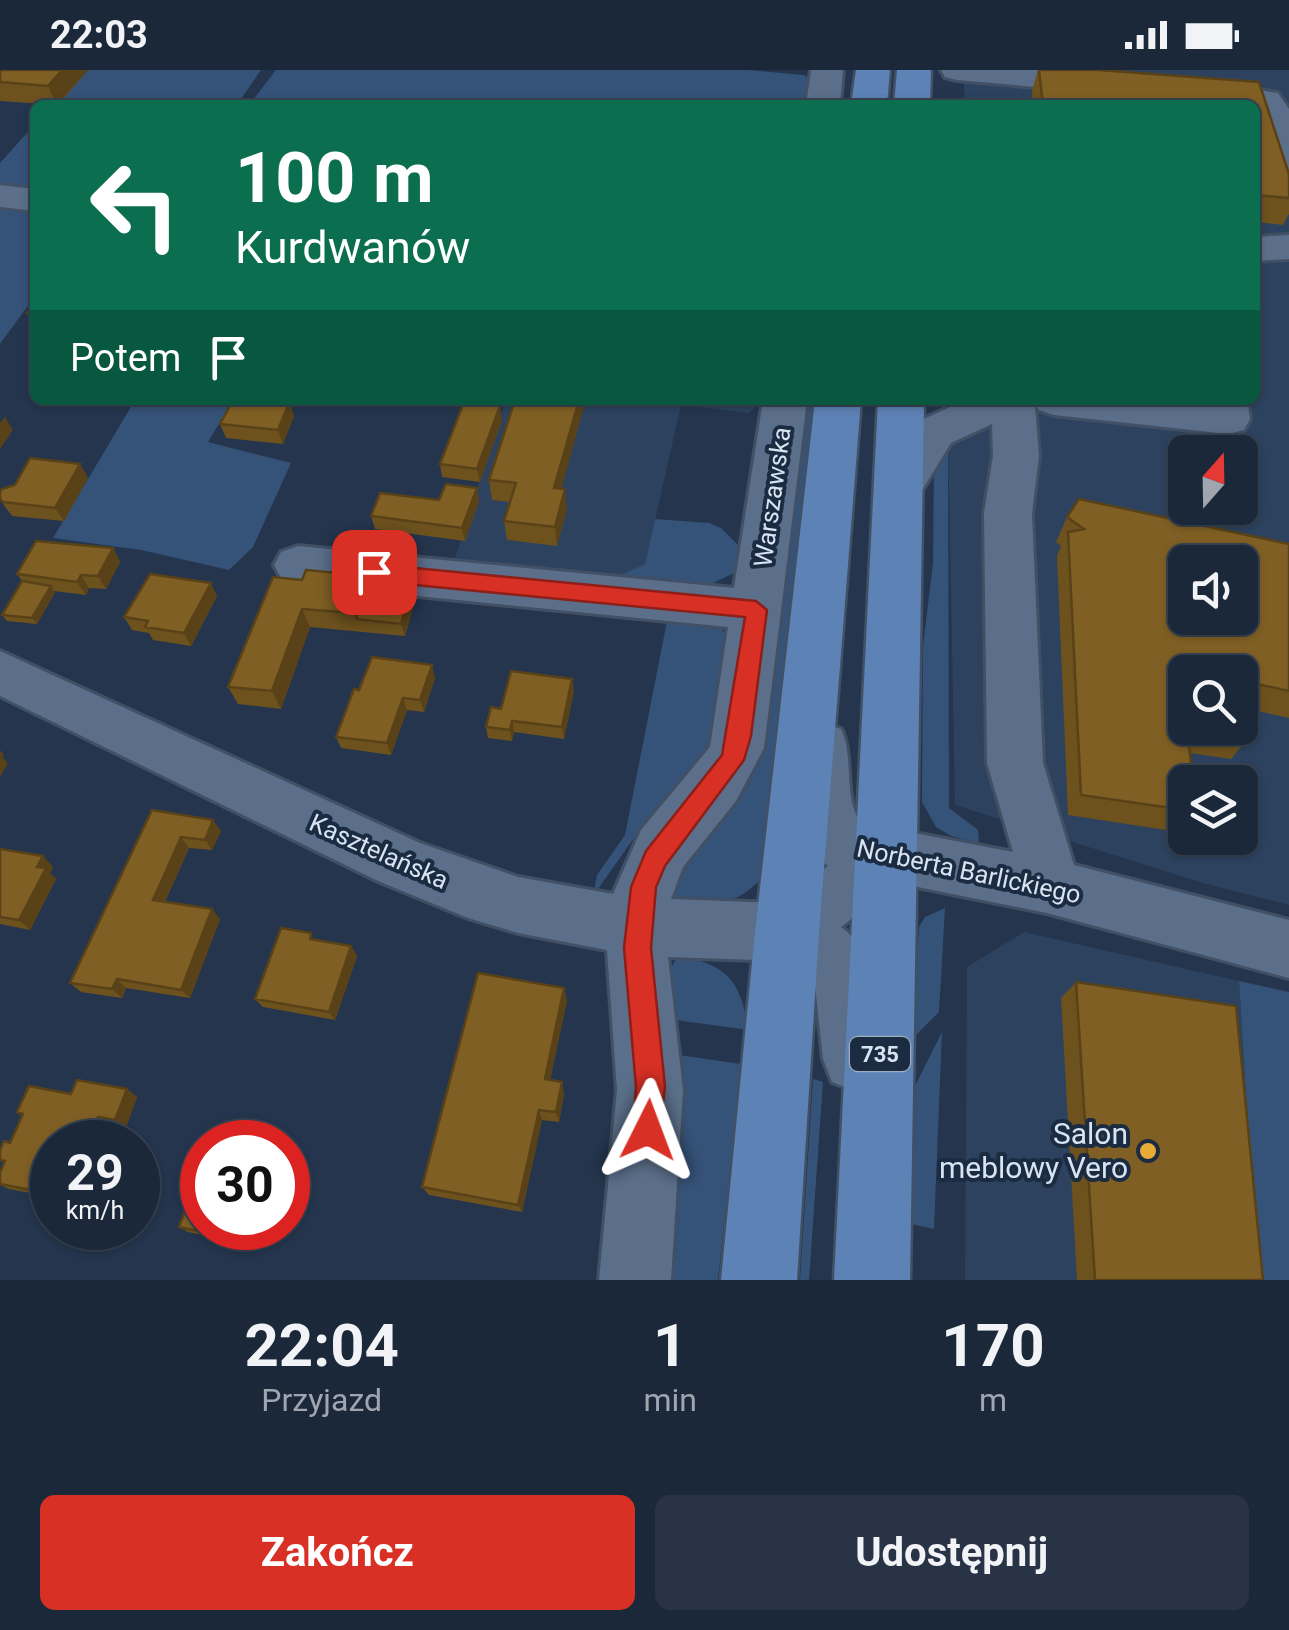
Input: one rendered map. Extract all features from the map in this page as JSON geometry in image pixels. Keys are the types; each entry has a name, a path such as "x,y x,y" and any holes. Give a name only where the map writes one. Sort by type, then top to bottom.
{"main road":[{"path":"870,100 873,70"},
{"path":"912,100 914,70"},
{"path":"759,1280 786,932 838,405"},
{"name":"735","path":"872,1266 889,856 901,405"}],"street":[{"path":"819,70 828,70 823,100"},
{"path":"957,70 996,83 1156,87 1266,100 1273,111 1289,181"},
{"path":"1251,70 1289,74"},
{"path":"0,196 30,199"},
{"path":"1260,248 1289,247"},
{"name":"Warszawska","path":"635,1280 650,1087 639,990 638,926 644,887 655,859 732,760 740,736 783,405"},
{"path":"900,488 935,432 994,405"},
{"path":"1013,405 1016,456 1008,513 1015,763 1044,857 1047,886"},
{"path":"1100,405 1228,419 1226,405"},
{"path":"298,565 756,610"},
{"name":"Norberta Barlickiego","path":"814,650 829,826 839,842 889,856 1047,886 1289,950"},
{"name":"Kasztelańska","path":"0,672 384,855 468,890 567,916 638,926 786,932 823,947 835,959 849,992 872,1266"},
{"path":"786,932 889,856"}],"shaded area":[{"path":"83,70 261,70 240,100 56,100"},
{"path":"276,70 748,70 803,75 814,80 813,100 253,100"},
{"path":"963,70 1289,70 1289,905 1203,883 955,805 948,438 971,405 1260,405 1260,100 965,100"},
{"path":"30,130 30,193 0,190 0,163"},
{"path":"0,203 30,206 30,303 0,344"},
{"path":"132,405 230,405 208,442 291,463 253,547 229,570 141,550 53,538"},
{"path":"504,405 681,405 645,565 616,577 454,561"},
{"path":"681,405 758,405 749,413"},
{"path":"796,405 818,405 764,875 745,893 723,902 699,904 674,898 669,881 717,816"},
{"path":"948,438 949,808 978,830 979,843 951,836 936,827 922,802 923,646 933,563 934,460"},
{"path":"655,519 709,523 721,528 738,545 736,572 711,584 616,577 645,564"},
{"path":"668,616 717,622 724,632 727,647 713,737 693,776 634,838 593,896 597,875 625,835"},
{"path":"945,908 939,1012 912,1039 919,927 925,917"},
{"name":"Salon meblowy Vero","path":"1024,932 1239,981 1257,1280 965,1280 967,967"},
{"path":"679,955 710,965 729,978 741,998 749,1030 660,1018 663,980"},
{"path":"1239,981 1289,992 1289,1280 1257,1280"},
{"path":"942,1032 934,1229 911,1224 915,1086"},
{"path":"665,1053 741,1064 718,1280 661,1280"},
{"path":"813,1079 823,1082 809,1280 800,1280"}],"building":[{"path":"0,70 62,70 48,86 0,82"},
{"path":"1039,70 1099,70 1259,82 1289,174 1289,198 1260,195 1260,100 1042,100"},
{"path":"230,405 288,405 278,430 220,424"},
{"path":"463,405 500,406 477,469 440,464"},
{"path":"513,405 578,405 554,488 565,489 555,527 504,521 516,483 489,480"},
{"path":"30,458 80,464 55,508 0,499 2,489 15,485"},
{"path":"446,484 477,488 462,528 371,516 380,493 439,500"},
{"path":"1079,499 1168,518 1168,525 1200,525 1289,544 1289,691 1258,684 1258,655 1168,655 1168,745 1189,745 1191,765 1168,765 1168,808 1081,795 1068,532 1084,529 1067,517"},
{"path":"36,541 113,548 98,576 81,575 77,582 17,574"},
{"path":"306,570 339,573 337,583 363,585 354,613 302,609 272,691 228,687 273,577 302,580"},
{"path":"150,574 211,583 184,633 145,627 148,621 124,617"},
{"path":"369,580 412,584 401,624 356,619"},
{"path":"22,581 51,586 32,618 2,615"},
{"path":"372,657 432,665 420,700 403,698 387,743 336,737 354,689 359,690"},
{"path":"511,671 572,679 562,727 512,721 510,730 486,727 491,707 501,709"},
{"path":"152,810 213,820 205,840 181,837 153,900 212,909 181,990 117,979 112,989 70,983"},
{"path":"0,849 43,856 37,867 46,868 19,920 0,917"},
{"path":"281,928 311,933 310,939 351,946 329,1012 255,999"},
{"path":"478,973 564,988 545,1079 562,1082 556,1112 539,1110 518,1205 422,1187"},
{"name":"Salon meblowy Vero","path":"1076,982 1236,1006 1263,1280 1095,1280"},
{"path":"77,1080 127,1089 115,1120 30,1120 30,1190 0,1184 5,1161 0,1160 0,1150 4,1141 10,1143 23,1114 17,1112 29,1086 71,1094"}],"place":[{"name":"Salon meblowy Vero","path":"1148,1151"}],"route":[{"path":"374,572 756,610 737,748 724,775 655,859 640,906 639,990 650,1087 648,1130"}]}
